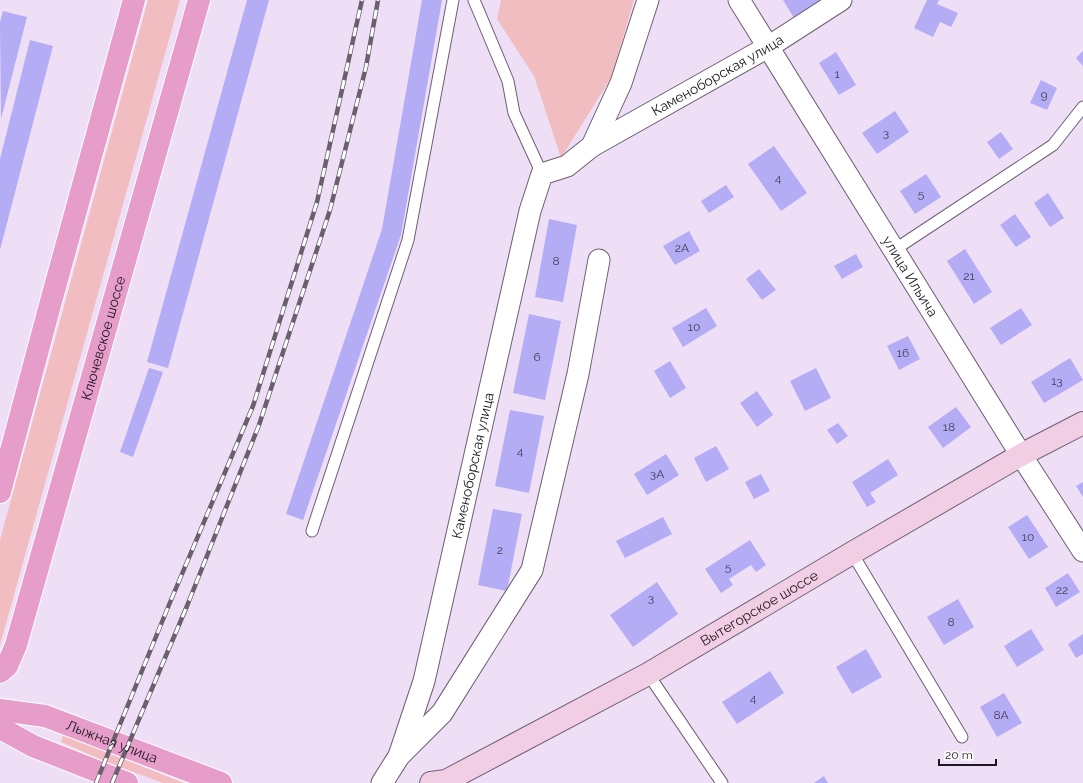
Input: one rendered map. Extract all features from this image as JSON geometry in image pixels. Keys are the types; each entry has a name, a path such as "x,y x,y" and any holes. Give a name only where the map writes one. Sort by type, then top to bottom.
{"main road":[{"path":"0,492 134,0"},
{"name":"Ключевское шоссе","path":"0,672 7,666 16,645 199,0"},
{"name":"Вытегорское шоссе","path":"432,783 446,781 648,674 1021,455 1083,423"},
{"name":"Лыжная улица","path":"0,710 45,716 221,783"},
{"path":"0,728 33,746 127,783"}],"street":[{"path":"592,146 621,83 648,0"},
{"name":"улица Ильича","path":"739,0 1021,455 1083,550"},
{"name":"Каменоборская улица","path":"399,756 424,681 528,219 542,174 567,166 592,146 768,47 841,0"},
{"path":"382,783 399,756 442,712 532,570 578,374 599,260"}],"lane":[{"path":"312,531 408,240 453,0"},
{"path":"474,0 508,81 514,113 542,174"},
{"path":"894,250 1053,145 1083,107"},
{"path":"852,553 962,737"},
{"path":"648,674 722,783"}],"shaded area":[{"path":"148,0 180,0 0,645 0,540"},
{"path":"501,0 634,0 611,78 561,158 534,76 497,19"},
{"path":"63,735 184,783 163,783 106,762 61,742"}],"building":[{"path":"247,0 269,0 168,368 147,362"},
{"path":"422,0 442,0 401,235 303,520 286,514 382,229"},
{"path":"783,0 820,0 821,2 794,18"},
{"path":"927,0 939,0 937,4 958,13 951,27 940,22 933,37 914,28"},
{"path":"3,11 27,17 1,119 0,22"},
{"path":"30,40 53,46 0,250 0,159"},
{"path":"1083,51 1083,66 1076,58"},
{"path":"836,52 856,85 839,95 819,63"},
{"path":"1041,80 1057,88 1047,110 1030,103"},
{"path":"895,111 909,132 877,154 862,133"},
{"path":"1001,132 1013,149 999,159 987,142"},
{"path":"774,146 807,193 781,211 748,164"},
{"path":"926,174 941,197 915,214 900,191"},
{"path":"726,185 734,197 709,213 701,201"},
{"path":"1048,193 1064,218 1050,227 1034,203"},
{"path":"1015,214 1031,237 1016,247 1000,225"},
{"path":"549,219 577,225 563,302 535,297"},
{"path":"689,231 700,251 675,265 663,246"},
{"path":"965,249 992,292 974,304 947,261"},
{"path":"856,254 863,267 842,279 834,266"},
{"path":"759,269 776,290 762,300 746,279"},
{"path":"706,308 717,326 683,347 672,328"},
{"path":"1021,308 1032,325 1001,345 990,328"},
{"path":"529,314 561,321 545,400 513,393"},
{"path":"908,336 920,359 899,370 887,346"},
{"path":"1070,358 1083,380 1044,403 1031,382"},
{"path":"670,361 686,388 670,398 654,371"},
{"path":"149,368 163,372 133,457 120,452"},
{"path":"816,368 831,398 805,411 790,381"},
{"path":"757,391 773,415 757,427 740,403"},
{"path":"956,407 971,427 943,448 928,427"},
{"path":"510,410 544,416 529,493 495,486"},
{"path":"838,423 848,436 837,444 827,430"},
{"path":"716,446 729,469 706,482 694,458"},
{"path":"666,454 679,475 647,495 634,474"},
{"path":"888,459 898,475 870,493 876,502 867,507 852,482"},
{"path":"761,474 770,491 754,499 745,482"},
{"path":"1083,482 1083,497 1076,486"},
{"path":"493,509 522,514 507,591 478,585"},
{"path":"1027,515 1048,547 1029,559 1008,527"},
{"path":"663,517 672,534 625,558 616,541"},
{"path":"750,540 766,565 756,572 751,565 729,579 733,585 721,593 705,569"},
{"path":"1068,573 1080,592 1056,607 1045,588"},
{"path":"657,582 678,614 633,647 610,615"},
{"path":"958,599 974,627 944,645 927,617"},
{"path":"1031,629 1044,650 1017,667 1004,646"},
{"path":"1083,634 1083,654 1076,658 1068,644"},
{"path":"866,649 882,677 852,694 836,667"},
{"path":"770,671 784,693 737,724 722,702"},
{"path":"1004,693 1022,723 997,737 980,707"},
{"path":"824,776 828,783 814,783"}],"railway":[{"path":"96,783 253,406 317,202 362,0"},
{"path":"112,783 187,606 259,425 330,210 366,67 378,0"}]}
